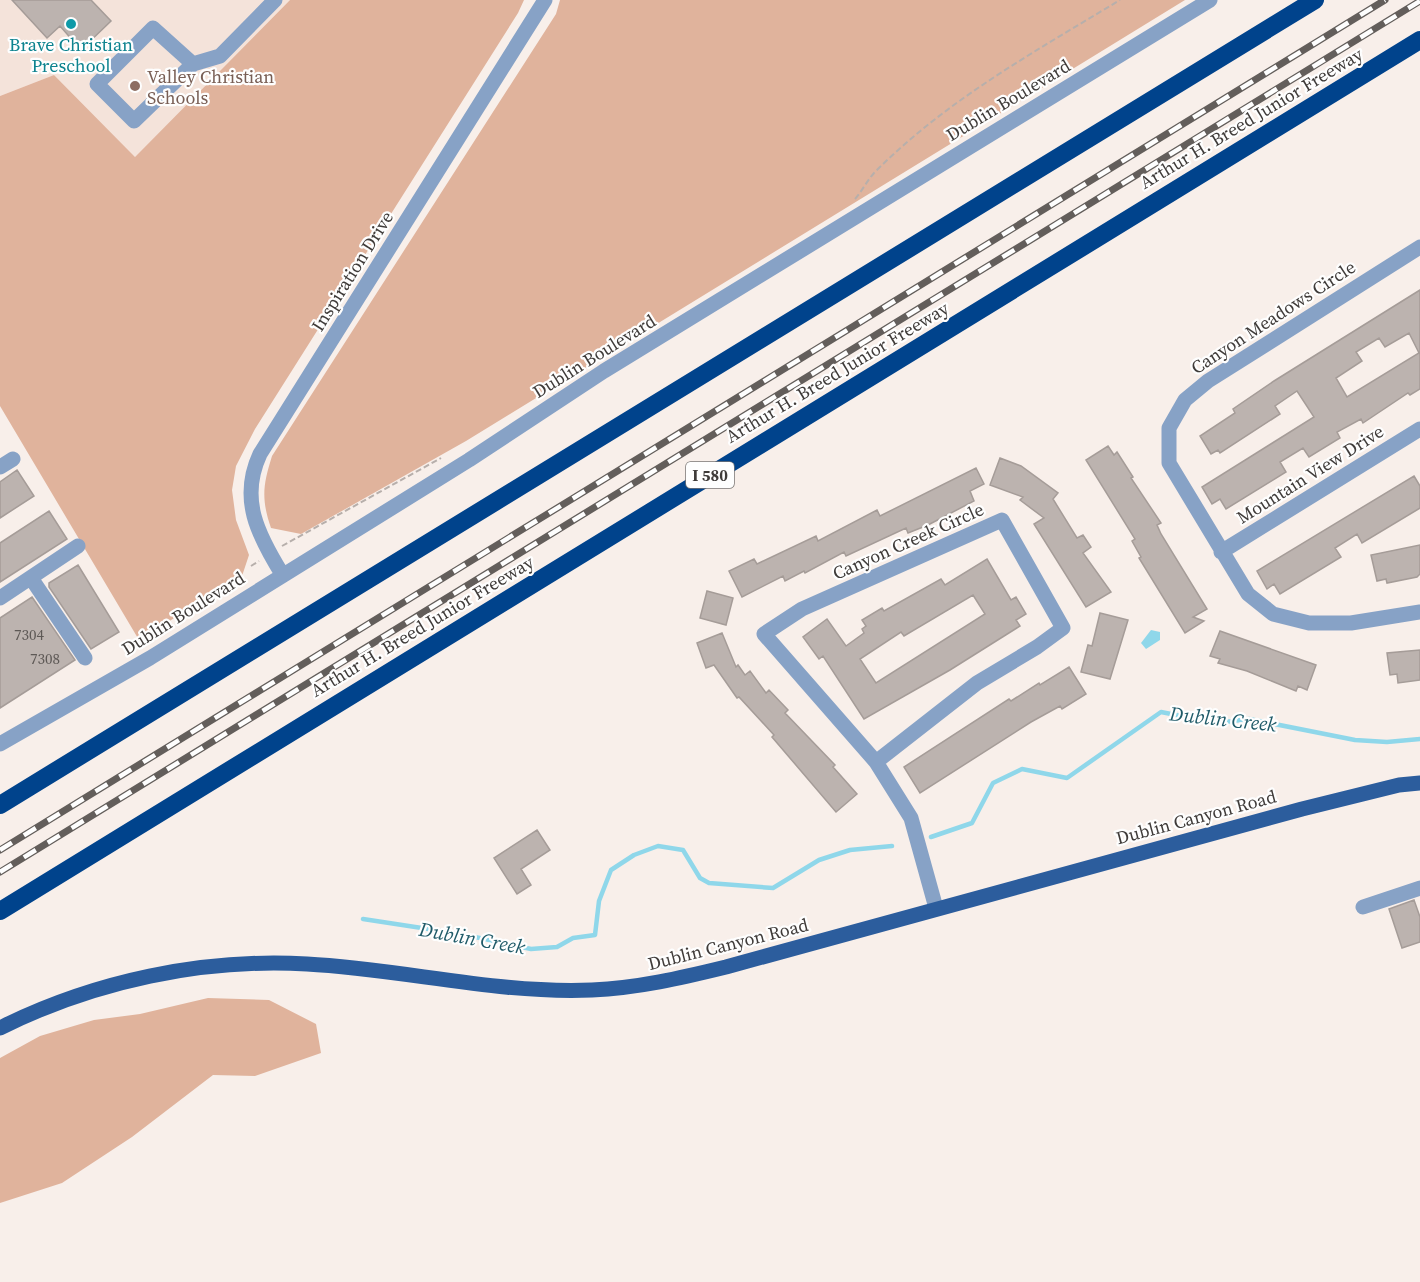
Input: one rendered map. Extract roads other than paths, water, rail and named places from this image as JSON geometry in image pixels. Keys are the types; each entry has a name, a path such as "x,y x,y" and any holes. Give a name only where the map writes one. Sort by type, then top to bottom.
{"highway":[{"path":"0,806 1315,0"},
{"name":"Arthur H. Breed Junior Freeway","path":"0,910 1420,40"}],"main road":[{"name":"Dublin Canyon Road","path":"0,1028 49,1007 107,987 177,971 236,965 309,964 526,988 591,990 656,984 726,967 1302,809 1399,785 1420,783"}],"street":[{"path":"194,64 153,28 97,84 134,122 194,64 220,56 275,0"},
{"name":"Inspiration Drive","path":"282,574 261,539 252,516 251,485 260,454 545,0"},
{"name":"Dublin Boulevard","path":"0,744 150,658 469,460 604,370 1210,0"},
{"name":"Canyon Meadows Circle","path":"1420,247 1208,381 1185,400 1169,428 1169,463 1248,594 1273,614 1309,623 1351,623 1420,612"},
{"name":"Mountain View Drive","path":"1221,552 1420,429"},
{"name":"Canyon Creek Circle","path":"876,762 977,683 1037,647 1063,627 1002,520 802,609 764,634 876,762 911,818 936,908"},
{"path":"0,598 78,546"},
{"path":"31,578 85,657"},
{"path":"1363,907 1420,888"}],"water":[{"path":"1151,630 1160,632 1160,640 1146,649 1141,643"}],"waterway":[{"name":"Dublin Creek","path":"931,837 972,823 993,783 1022,769 1067,778 1161,712 1217,723 1249,719 1355,740 1387,742 1420,739"},
{"name":"Dublin Creek","path":"363,919 461,934 531,949 557,947 573,938 595,935 599,901 611,870 634,855 658,846 683,850 700,878 709,883 773,888 819,860 850,850 892,846"}],"railway":[{"path":"0,850 1385,0"},
{"path":"0,872 1420,1"}],"place":[{"name":"Brave Christian Preschool","path":"71,24"},
{"name":"Valley Christian Schools","path":"135,86"}]}
